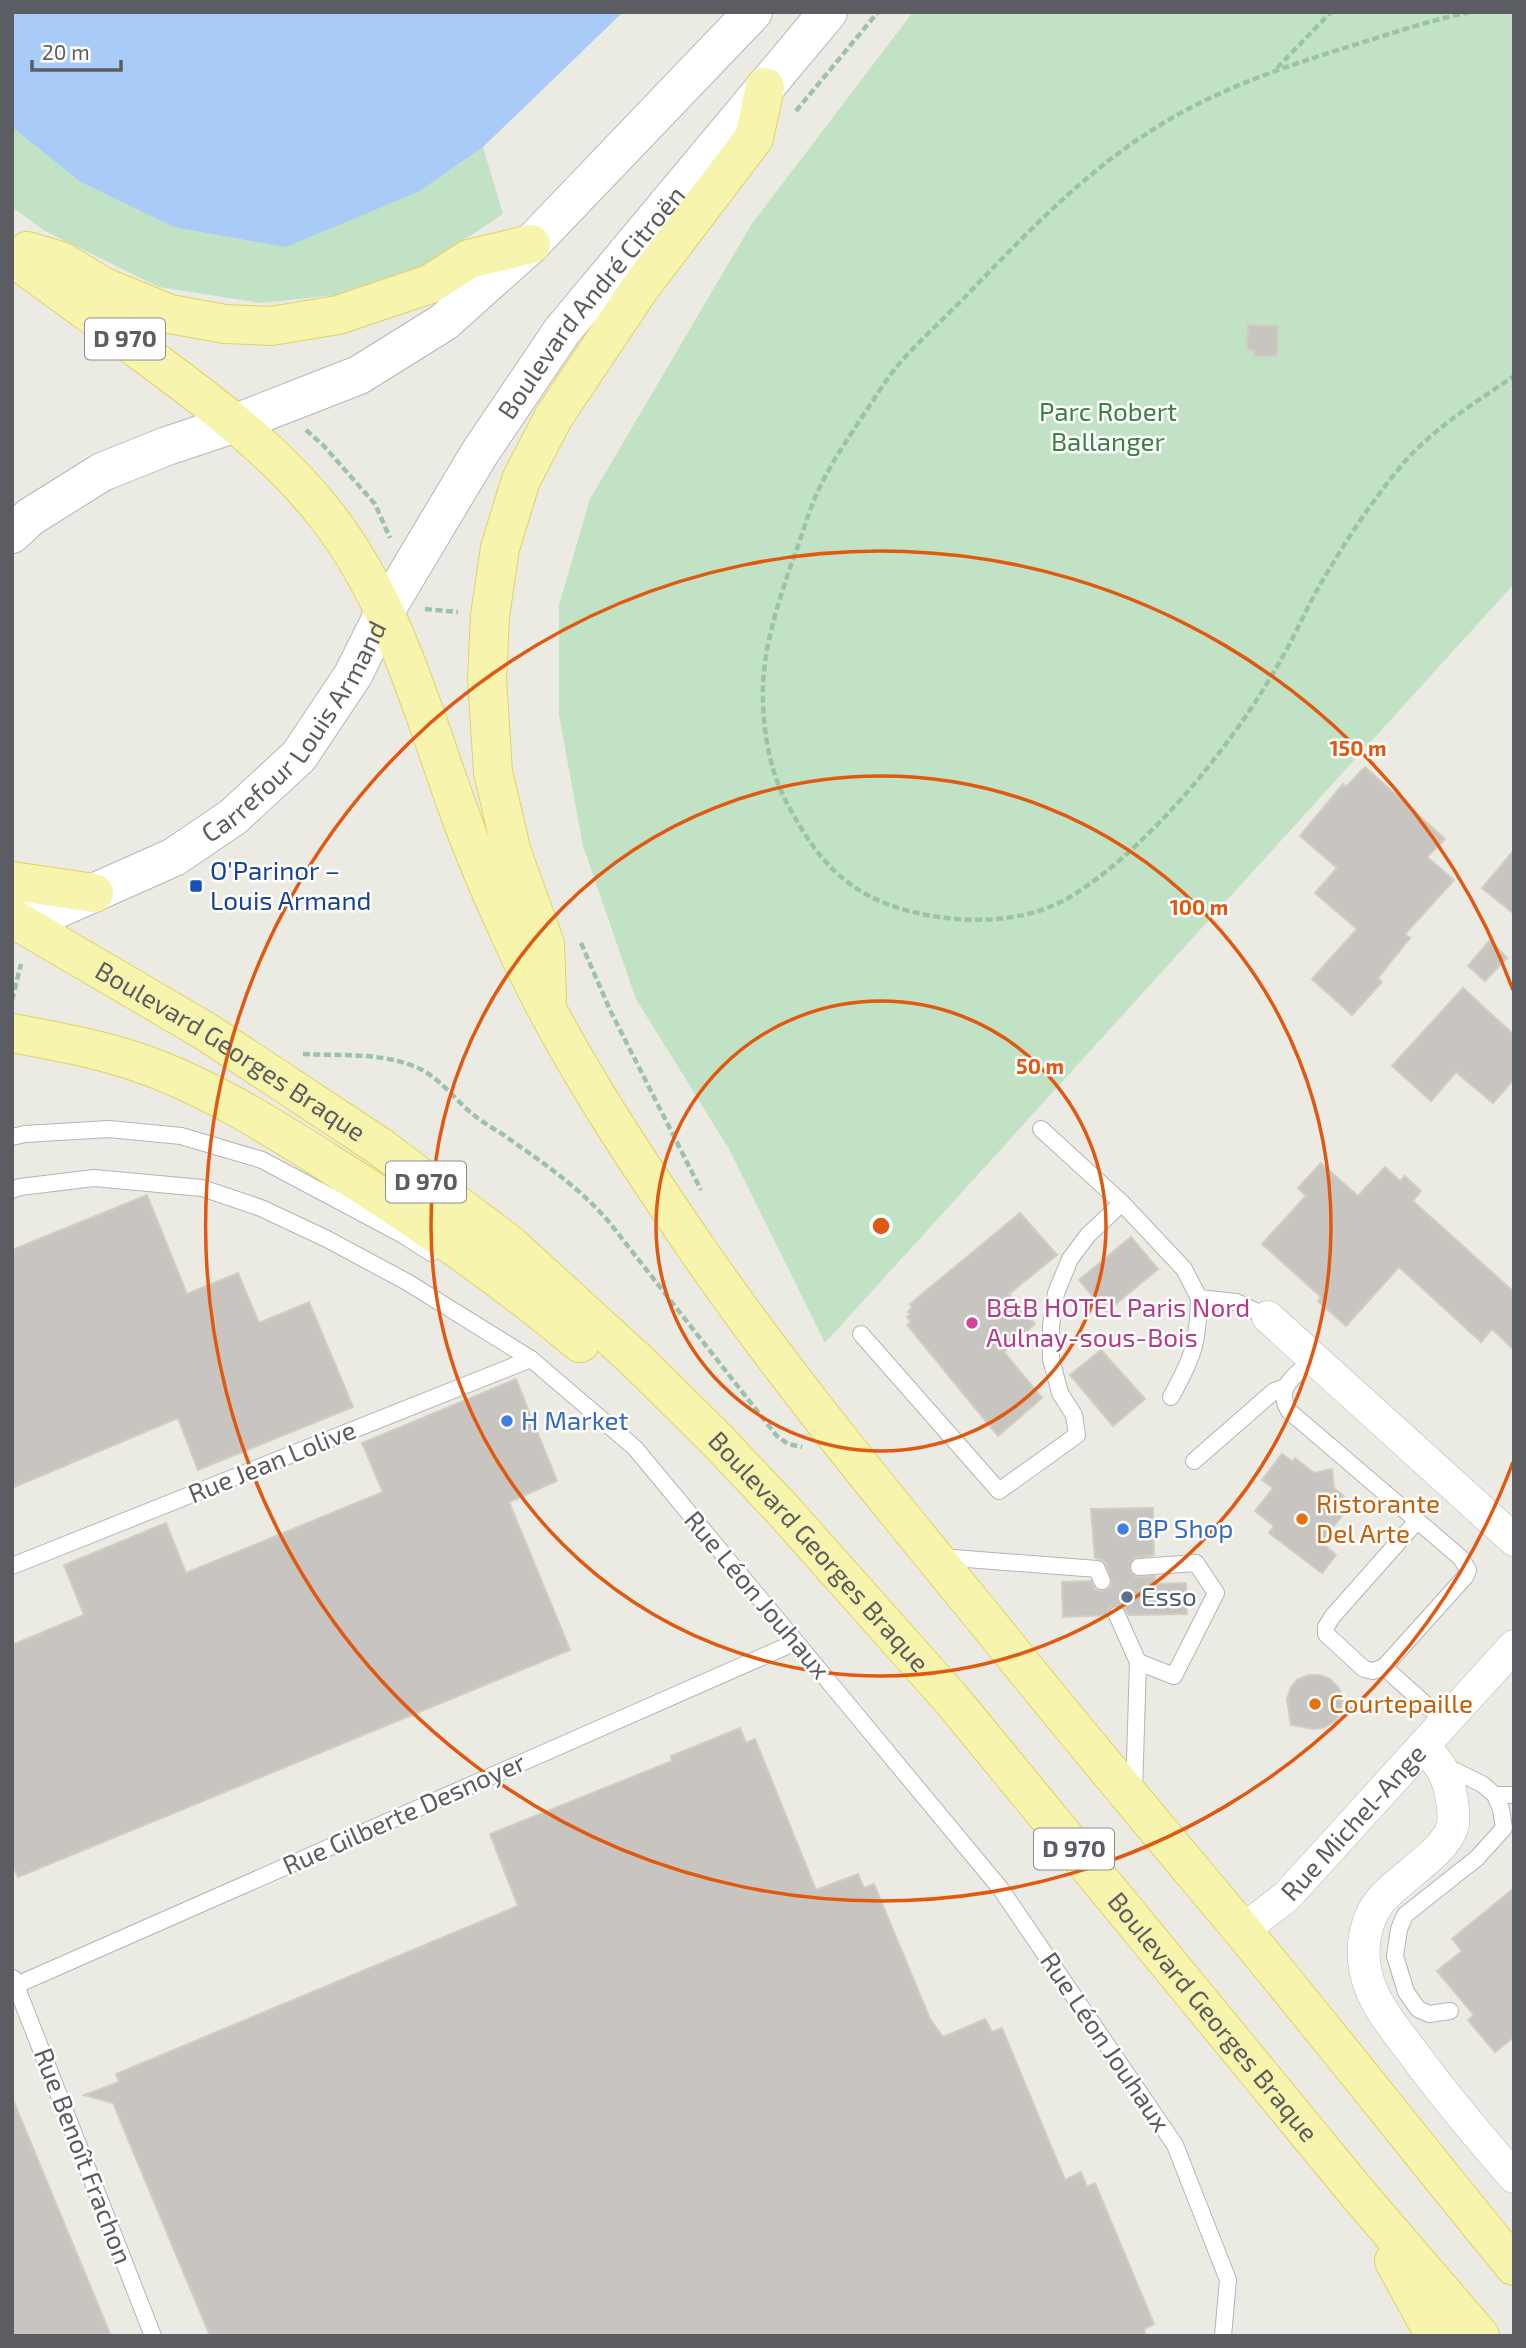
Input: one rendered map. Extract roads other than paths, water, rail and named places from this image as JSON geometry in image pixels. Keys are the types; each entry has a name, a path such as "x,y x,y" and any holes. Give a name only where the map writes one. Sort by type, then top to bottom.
{"main road":[{"path":"12,534 30,517 102,472 167,446 236,424 359,375 444,322 531,244 753,12"},
{"name":"Boulevard André Citroën","path":"384,613 479,454 562,331 828,12"},
{"path":"547,1011 545,944 512,853 494,772 487,680 490,616 500,548 521,480 553,418 640,288 754,138 765,87"},
{"path":"12,247 61,261 104,287 170,314 225,324 271,326 338,315 430,284 469,259 531,244"},
{"name":"D 970","path":"12,257 202,396 236,424"},
{"name":"Carrefour Louis Armand","path":"14,921 55,910 174,857 233,817 299,756 353,675 384,613 359,564 329,518 282,464 236,424"},
{"name":"D 970","path":"384,613 416,686 461,818 505,924 547,1011 598,1100 701,1255 834,1434 1514,2266"},
{"path":"12,881 94,893"},
{"name":"Boulevard Georges Braque","path":"14,921 205,1031 379,1146 508,1243 636,1360 717,1440 952,1700 1357,2194 1480,2336"},
{"path":"12,1033 137,1062 206,1091 294,1141 414,1217 538,1308 623,1381 725,1482 782,1510"},
{"path":"1357,2194 1435,2336"}],"street":[{"path":"1268,1317 1514,1540"},
{"name":"Rue Michel-Ange","path":"1242,1931 1287,1896 1432,1755 1445,1722 1514,1646"},
{"path":"1432,1755 1450,1785 1454,1813 1452,1827 1445,1841 1378,1904 1364,1938 1367,1982 1378,2006 1451,2105 1514,2177"}],"lane":[{"path":"12,1137 109,1129 181,1136 262,1160 403,1235 450,1265"},
{"path":"1041,1129 1122,1203 1184,1269 1199,1298 1198,1330 1191,1359 1171,1397"},
{"name":"Rue Léon Jouhaux","path":"12,1190 94,1178 202,1188 261,1208 327,1239 407,1282 531,1359 635,1448 1000,1888 1175,2145 1228,2280 1223,2336"},
{"path":"861,1334 999,1491 1077,1435 1073,1415 1060,1393 1051,1359 1051,1326 1056,1293 1070,1258 1088,1235 1122,1203"},
{"path":"473,1280 485,1288 538,1308"},
{"path":"1199,1298 1236,1302 1268,1317"},
{"name":"Rue Jean Lolive","path":"12,1566 531,1359"},
{"path":"1194,1461 1274,1391 1285,1387 1312,1359"},
{"path":"1285,1387 1283,1401 1289,1411 1461,1558 1468,1570 1465,1577 1384,1667 1373,1671 1364,1670 1326,1634 1326,1627 1417,1521"},
{"path":"934,1557 1104,1573"},
{"path":"1138,1662 1174,1676 1216,1593 1196,1563 1139,1567"},
{"path":"1117,1615 1138,1662 1133,1803"},
{"name":"Rue Gilberte Desnoyer","path":"14,1982 796,1642"},
{"path":"1384,1667 1445,1722"},
{"path":"1432,1755 1482,1784 1495,1795 1501,1809 1504,1828 1477,1858 1405,1915 1399,1929 1395,1956 1406,1992 1418,2009 1429,2014 1450,2011"},
{"path":"1495,1795 1514,1795"},
{"name":"Rue Benoît Frachon","path":"14,1982 153,2336"}],"water":[{"path":"12,12 623,12 483,147 420,191 286,247 174,227 79,181 12,127"}],"place":[{"name":"O'Parinor – Louis Armand","path":"196,886"},
{"name":"B&B HOTEL Paris Nord Aulnay-sous-Bois","path":"972,1323"},
{"name":"H Market","path":"507,1421"},
{"name":"Ristorante Del Arte","path":"1302,1519"},
{"name":"BP Shop","path":"1123,1529"},
{"name":"Esso","path":"1127,1597"},
{"name":"Courtepaille","path":"1315,1704"}],"park label":[{"name":"Parc Robert Ballanger","path":"1108,427"}]}
